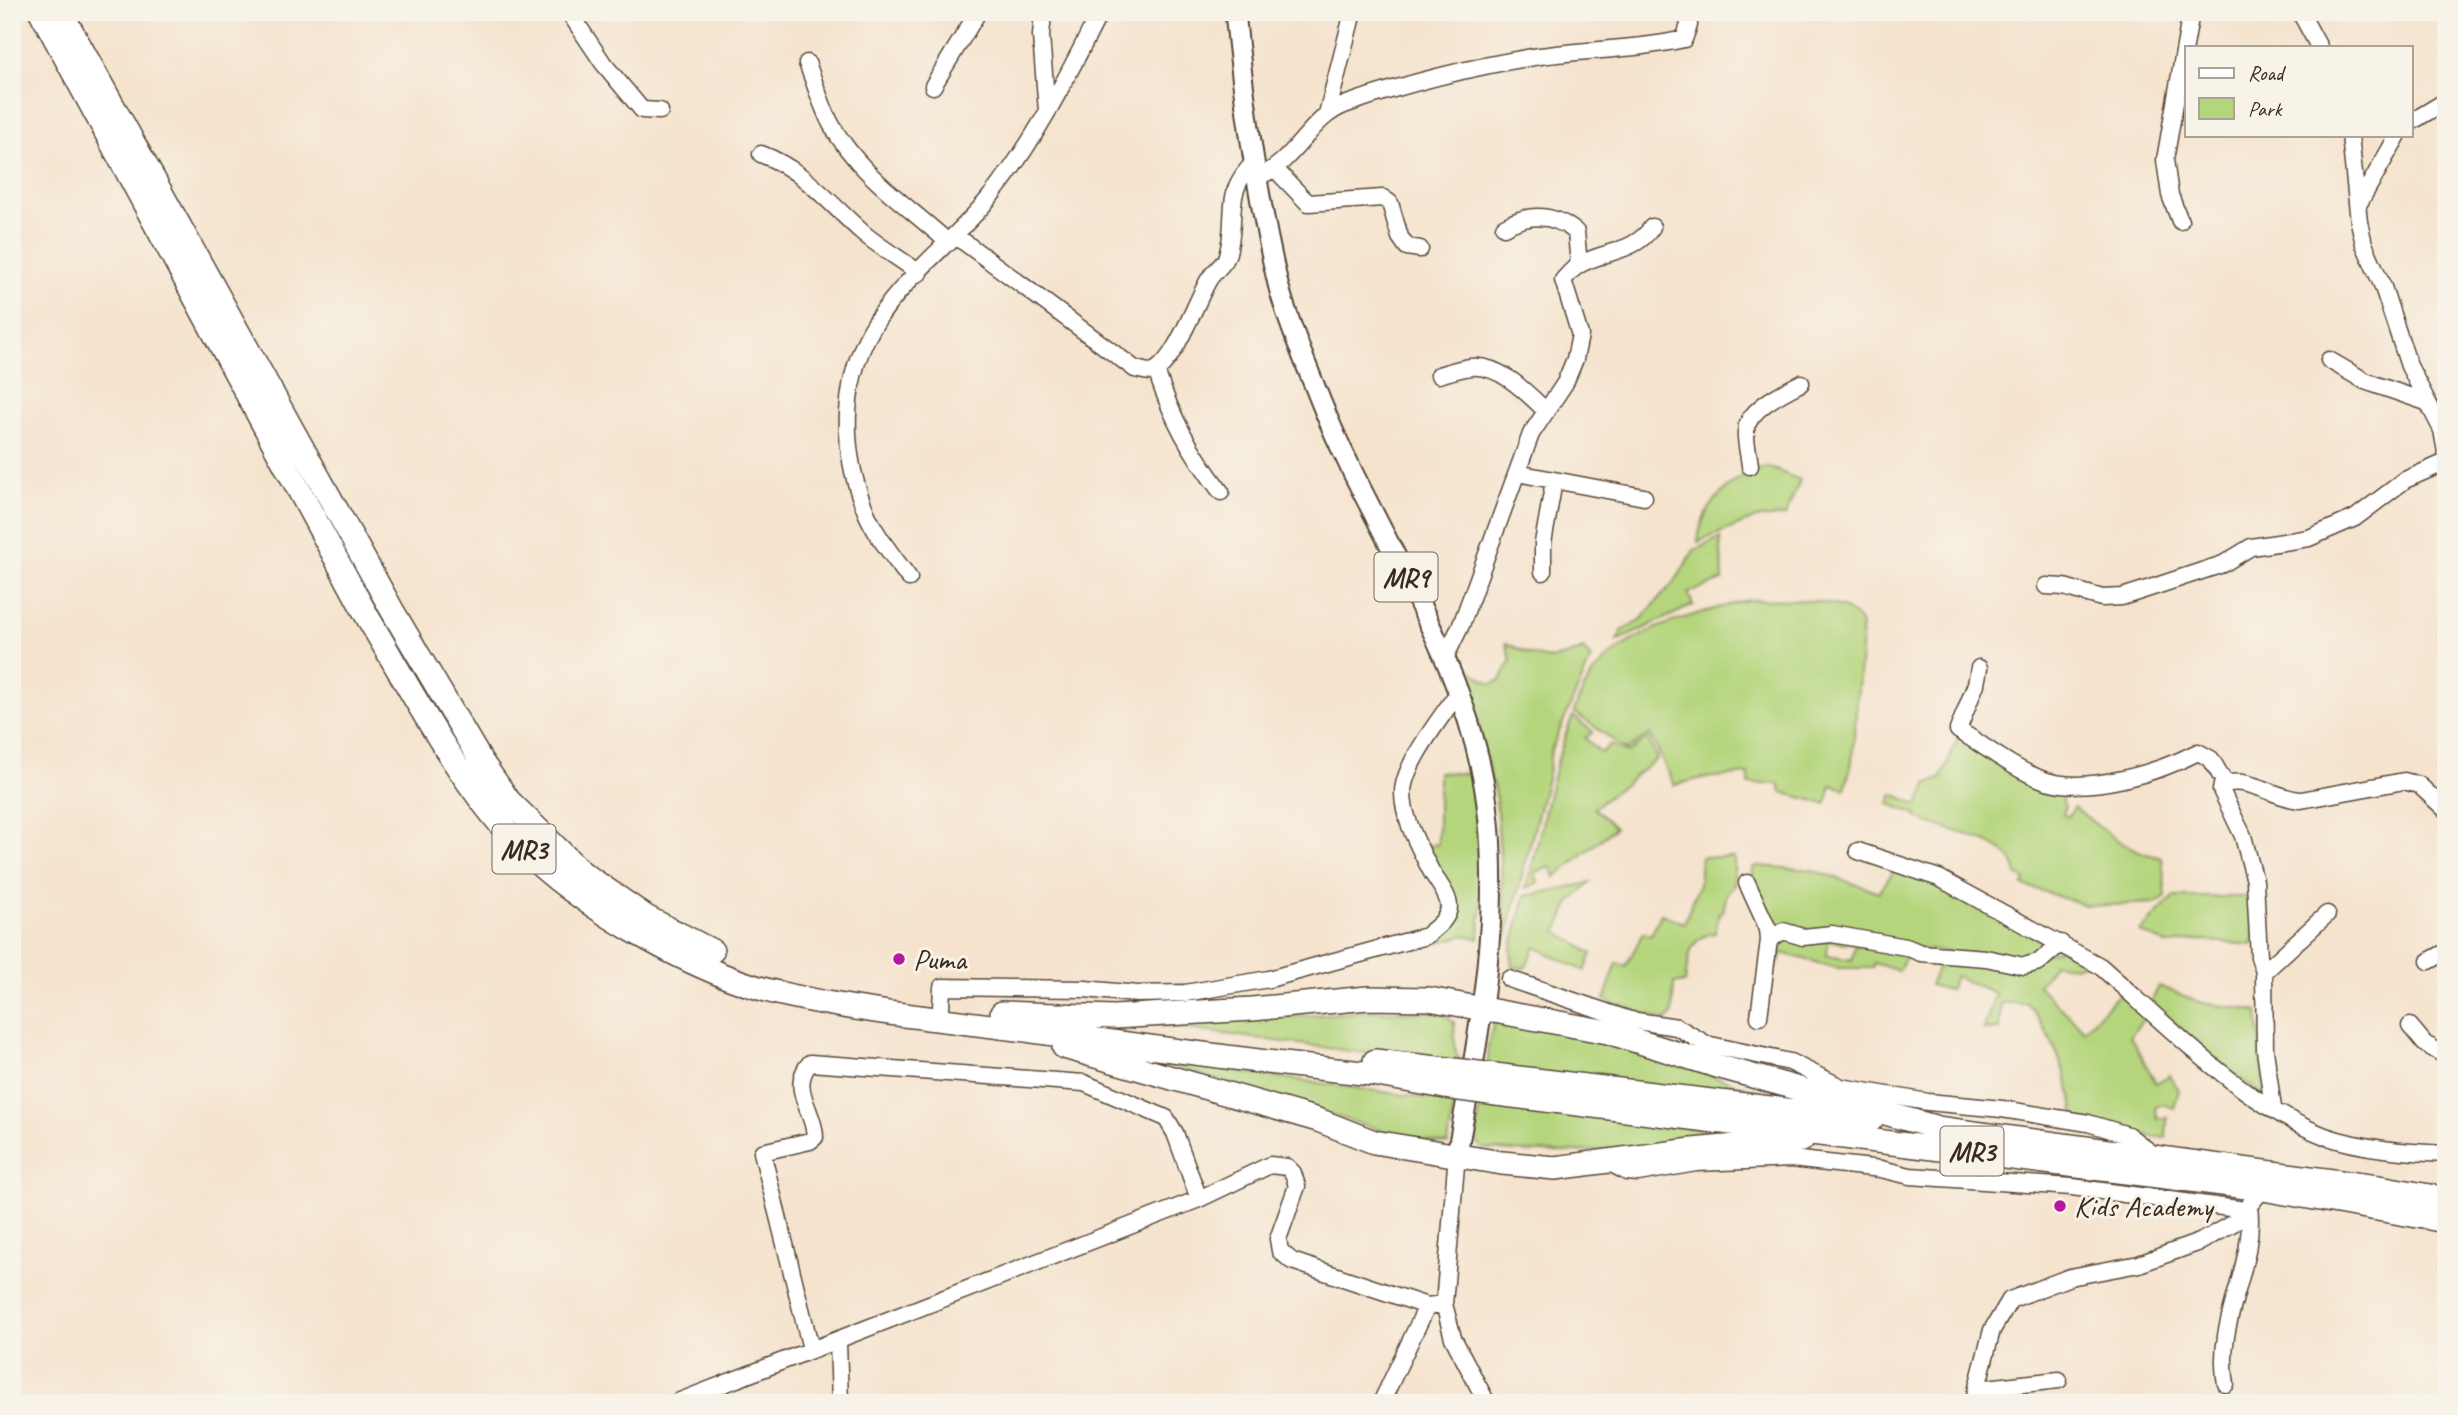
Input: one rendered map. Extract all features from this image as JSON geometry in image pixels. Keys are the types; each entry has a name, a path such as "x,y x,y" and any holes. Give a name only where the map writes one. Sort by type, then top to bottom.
{"highway":[{"name":"MR3","path":"41,12 368,618 424,713 492,814 518,844 601,911 725,975 779,994 884,1015 1000,1020"},
{"name":"MR3","path":"61,12 392,610 447,706 509,802 581,872 646,917 689,941 783,979 886,1003 940,1008 1000,1020 1500,1085 1896,1141 2252,1202 2446,1221"},
{"path":"1000,1020 1252,1009 1368,998 1429,999 1483,1006 1608,1032 1717,1066 1942,1129"},
{"path":"1000,1020 1306,1116 1374,1142 1502,1163 1555,1168 1796,1140 1896,1141"},
{"name":"MR3","path":"1500,1085 1942,1129 2385,1188 2446,1199"}],"main road":[{"name":"MR9","path":"1235,12 1244,103 1263,170 1279,286 1322,404 1444,660 1472,733 1489,829 1493,882 1483,1006 1457,1154"}],"street":[{"path":"569,12 603,63 642,110 660,111"},
{"path":"933,86 978,12"},
{"path":"1043,12 1041,36 1047,111"},
{"path":"909,578 864,508 849,453 848,398 854,364 878,318 952,240 1026,149 1100,12"},
{"path":"1327,114 1353,12"},
{"path":"807,63 823,106 844,145 883,189 1136,369 1147,372 1156,370 1169,355 1209,279 1226,260 1233,234 1234,186 1240,174 1263,170 1327,114 1345,105 1424,82 1541,56 1628,49 1684,39 1689,25 1687,12"},
{"path":"2185,46 2191,12"},
{"path":"2300,12 2318,46"},
{"path":"2179,221 2170,195 2165,160 2185,46"},
{"path":"2412,121 2446,101"},
{"path":"2350,136 2364,244 2383,286 2409,366 2442,430 2446,452"},
{"path":"2358,205 2397,136"},
{"path":"761,154 794,168 863,233 919,273"},
{"path":"1263,170 1304,202 1383,198 1390,203 1400,237 1407,247 1420,249"},
{"path":"1504,227 1523,216 1564,223 1576,232 1579,265"},
{"path":"1444,660 1461,625 1531,434 1565,383 1575,359 1580,335 1563,281 1579,265 1646,237 1652,227"},
{"path":"2329,360 2365,381 2426,401"},
{"path":"1439,375 1474,366 1500,374 1525,391 1546,411"},
{"path":"1156,370 1168,409 1190,451 1221,492"},
{"path":"1750,466 1746,431 1748,422 1781,393 1801,383"},
{"path":"2046,586 2064,587 2102,598 2122,597 2223,564 2251,547 2309,538 2355,518 2405,480 2446,462"},
{"path":"1517,473 1644,497"},
{"path":"1543,572 1543,543 1554,481"},
{"path":"1979,668 1976,684 1958,730 2044,780 2078,784 2114,780 2144,774 2198,752 2211,759 2225,783"},
{"path":"940,1008 942,987 1085,989 1137,994 1185,993 1269,979 1426,936 1444,920 1449,909 1447,898 1430,869 1406,813 1403,792 1407,773 1457,694"},
{"path":"2225,783 2258,786 2292,800 2301,800 2404,781 2419,785 2446,810"},
{"path":"2225,783 2221,790 2243,836 2255,881 2259,957 2264,972 2265,1051 2273,1108"},
{"path":"1858,851 1939,878 2100,966 2235,1081 2273,1108 2325,1136 2405,1151 2446,1154"},
{"path":"1747,883 1768,929 1769,940 1759,1017"},
{"path":"2264,972 2327,914"},
{"path":"1769,940 1783,931 1803,937 1832,934 1906,947 1921,953 1986,958 2024,966 2039,962 2061,943"},
{"path":"2429,961 2446,952"},
{"path":"1509,979 1630,1020 1678,1027 1706,1044 1790,1062 1841,1087 1928,1102 2002,1109 2088,1123 2128,1135 2157,1158"},
{"path":"1000,989 1000,1020"},
{"path":"2410,1026 2425,1044 2446,1056"},
{"path":"811,1349 762,1152 810,1141 815,1137 801,1096 805,1068 810,1063 1084,1083 1166,1118 1175,1133 1199,1199"},
{"path":"1457,1154 1444,1304 1453,1338 1487,1403"},
{"path":"1606,1161 1627,1172 1638,1173 1696,1163 1791,1158 1881,1169 1910,1176 2252,1202"},
{"path":"675,1403 1199,1199 1270,1165 1287,1167 1293,1173 1297,1186 1279,1239 1280,1251 1292,1261 1427,1306 1444,1304"},
{"path":"2226,1384 2224,1345 2249,1234 2252,1202"},
{"path":"2059,1380 1975,1396 1992,1329 2010,1300 2070,1277 2139,1264 2200,1242 2235,1222 2252,1202"},
{"path":"1381,1403 1427,1306"},
{"path":"838,1341 840,1403"}],"green space":[{"path":"1768,467 1800,480 1785,516 1756,518 1698,542 1705,516 1721,493 1743,476"},
{"path":"1720,538 1723,580 1688,593 1693,605 1617,641 1622,631 1641,620 1678,577 1694,550"},
{"path":"1746,600 1825,603 1840,607 1860,623 1862,639 1852,761 1845,789 1831,785 1826,804 1781,792 1779,784 1749,784 1749,774 1703,778 1674,785 1650,734 1627,750 1574,712 1587,683 1617,650 1680,619"},
{"path":"1506,643 1527,653 1552,659 1583,649 1591,659 1551,750 1548,774 1506,939 1496,798 1466,675 1470,670 1491,684 1501,680 1511,660"},
{"path":"1573,716 1593,732 1585,738 1601,753 1611,744 1628,753 1648,738 1657,759 1594,808 1615,828 1555,877 1551,867 1535,872 1538,883 1526,888 1558,758"},
{"path":"1959,735 2060,794 2065,807 2063,815 2069,817 2074,807 2125,845 2162,858 2166,897 2157,903 2088,906 2023,885 2025,880 2017,875 2013,862 1991,844 1928,822 1916,817 1916,814 1889,804 1893,794 1918,805 1928,783 1941,779"},
{"path":"1438,772 1470,774 1483,886 1479,939 1466,935 1440,942 1448,916 1426,846 1438,844"},
{"path":"1701,857 1734,857 1734,886 1727,893 1715,933 1706,935 1694,944 1685,983 1674,983 1672,1014 1666,1021 1604,1000 1617,963 1626,966 1643,933 1651,935 1661,914 1684,923 1699,885"},
{"path":"1898,865 2054,945 2031,963 1985,955 1771,936 1753,887 1753,867 1758,866 1812,870 1879,892"},
{"path":"1590,883 1569,904 1557,931 1592,954 1585,971 1535,947 1525,968 1513,967 1511,950 1525,896"},
{"path":"2173,897 2252,897 2253,945 2194,940 2168,945 2140,932"},
{"path":"1775,938 1828,938 1827,956 1852,960 1856,945 1907,953 1899,971 1874,963 1872,968 1837,968 1782,953 1779,962 1773,962"},
{"path":"2062,948 2085,963 2074,967 2055,963 2038,986 2084,1030 2124,989 2149,1012 2130,1036 2156,1083 2170,1075 2179,1090 2174,1108 2163,1104 2155,1107 2158,1119 2167,1117 2166,1138 2130,1134 2075,1117 2058,1056 2044,1027 2027,1003 2001,1003 1999,1029 1984,1030 1995,993 1955,976 1949,990 1930,985 1941,959 2005,967"},
{"path":"2159,986 2202,1003 2258,1011 2264,1096 2223,1066 2151,1002"},
{"path":"1376,1011 1444,1014 1454,1022 1455,1049 1461,1066 1159,1025"},
{"path":"1494,1022 1532,1023 1632,1050 1812,1108 1488,1070 1488,1046"},
{"path":"1149,1059 1454,1102 1448,1144 1404,1137"},
{"path":"1480,1104 1761,1136 1586,1151 1482,1148 1476,1141"}],"place":[{"name":"Puma","path":"899,959"},
{"name":"Kids Academy","path":"2060,1206"}]}
